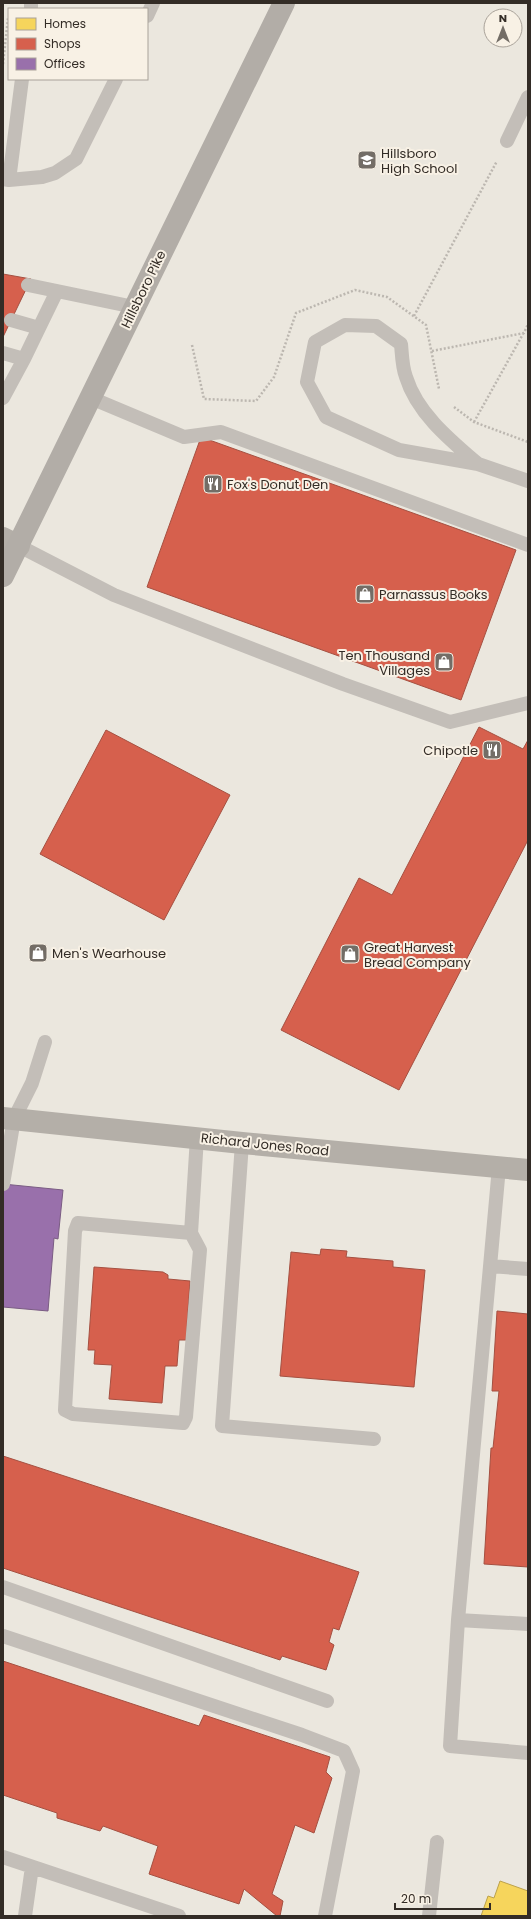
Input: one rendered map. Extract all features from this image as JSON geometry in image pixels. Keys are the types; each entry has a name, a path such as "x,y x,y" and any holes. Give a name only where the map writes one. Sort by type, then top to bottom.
{"main road":[{"name":"Hillsboro Pike","path":"3,576 11,542 91,398 134,307 284,3"}],"street":[{"name":"Richard Jones Road","path":"9,1119 528,1170"}],"lane":[{"path":"148,14 153,3"},
{"path":"22,80 6,179 42,177 55,173 76,160 116,80"},
{"path":"507,141 528,97"},
{"path":"28,285 134,307"},
{"path":"3,398 57,291"},
{"path":"11,320 39,328"},
{"path":"478,464 448,438 418,404 405,377 401,344 376,326 345,325 315,342 307,382 326,417 398,450 478,464 528,481"},
{"path":"3,354 24,359"},
{"path":"91,398 184,437 221,432 528,545"},
{"path":"11,542 114,595 343,684 450,722 528,703"},
{"path":"3,1184 9,1119 32,1083 46,1042"},
{"path":"191,1233 78,1223 75,1231 65,1410 72,1414 183,1424 186,1417 200,1250 191,1233 197,1137"},
{"path":"242,1143 222,1426 374,1439"},
{"path":"499,1167 458,1620 450,1746 528,1753"},
{"path":"490,1266 528,1269"},
{"path":"3,1587 327,1701"},
{"path":"458,1620 528,1624"},
{"path":"3,1636 302,1735 344,1751 353,1771 326,1916"},
{"path":"429,1916 437,1842"},
{"path":"3,1857 32,1866 161,1913 179,1916"},
{"path":"25,1916 24,1910 32,1866"}],"path":[{"path":"3,64 8,22"},
{"path":"414,316 507,141"},
{"path":"192,345 204,399 256,401 274,377 296,313 355,290 387,297 426,325 441,397"},
{"path":"474,422 528,324"},
{"path":"432,351 524,333"},
{"path":"452,405 474,422 528,442"}],"building: Homes":[{"path":"500,1881 528,1891 528,1916 481,1916 488,1896 494,1898"}],"building: Shops":[{"path":"3,274 31,279 3,337"},
{"path":"201,437 516,550 461,700 147,587"},
{"path":"479,727 523,749 528,740 528,840 399,1090 281,1030 359,878 392,895"},
{"path":"106,730 230,795 164,920 40,854"},
{"path":"321,1249 347,1251 346,1257 393,1261 393,1267 425,1270 414,1387 280,1376 291,1252 320,1255"},
{"path":"94,1267 163,1272 168,1275 168,1279 190,1281 186,1340 179,1340 177,1366 165,1366 162,1403 109,1399 112,1365 94,1364 95,1350 88,1350"},
{"path":"497,1311 528,1314 528,1567 484,1564 491,1448 493,1448 499,1391 492,1391"},
{"path":"3,1456 359,1572 339,1630 333,1628 329,1642 334,1645 326,1670 282,1656 280,1660 3,1568"},
{"path":"3,1661 199,1726 204,1715 330,1757 326,1772 332,1778 314,1833 295,1825 272,1894 283,1901 280,1916 277,1916 244,1889 239,1904 149,1874 158,1846 103,1826 100,1831 57,1818 57,1813 3,1795"}],"building: Offices":[{"path":"3,1184 63,1190 58,1239 54,1238 48,1311 3,1307"}],"place":[{"name":"Hillsboro High School","path":"367,160"},
{"name":"Fox's Donut Den","path":"213,484"},
{"name":"Parnassus Books","path":"365,594"},
{"name":"Ten Thousand Villages","path":"444,662"},
{"name":"Chipotle","path":"492,750"},
{"name":"Men's Wearhouse","path":"38,953"},
{"name":"Great Harvest Bread Company","path":"350,954"}]}
